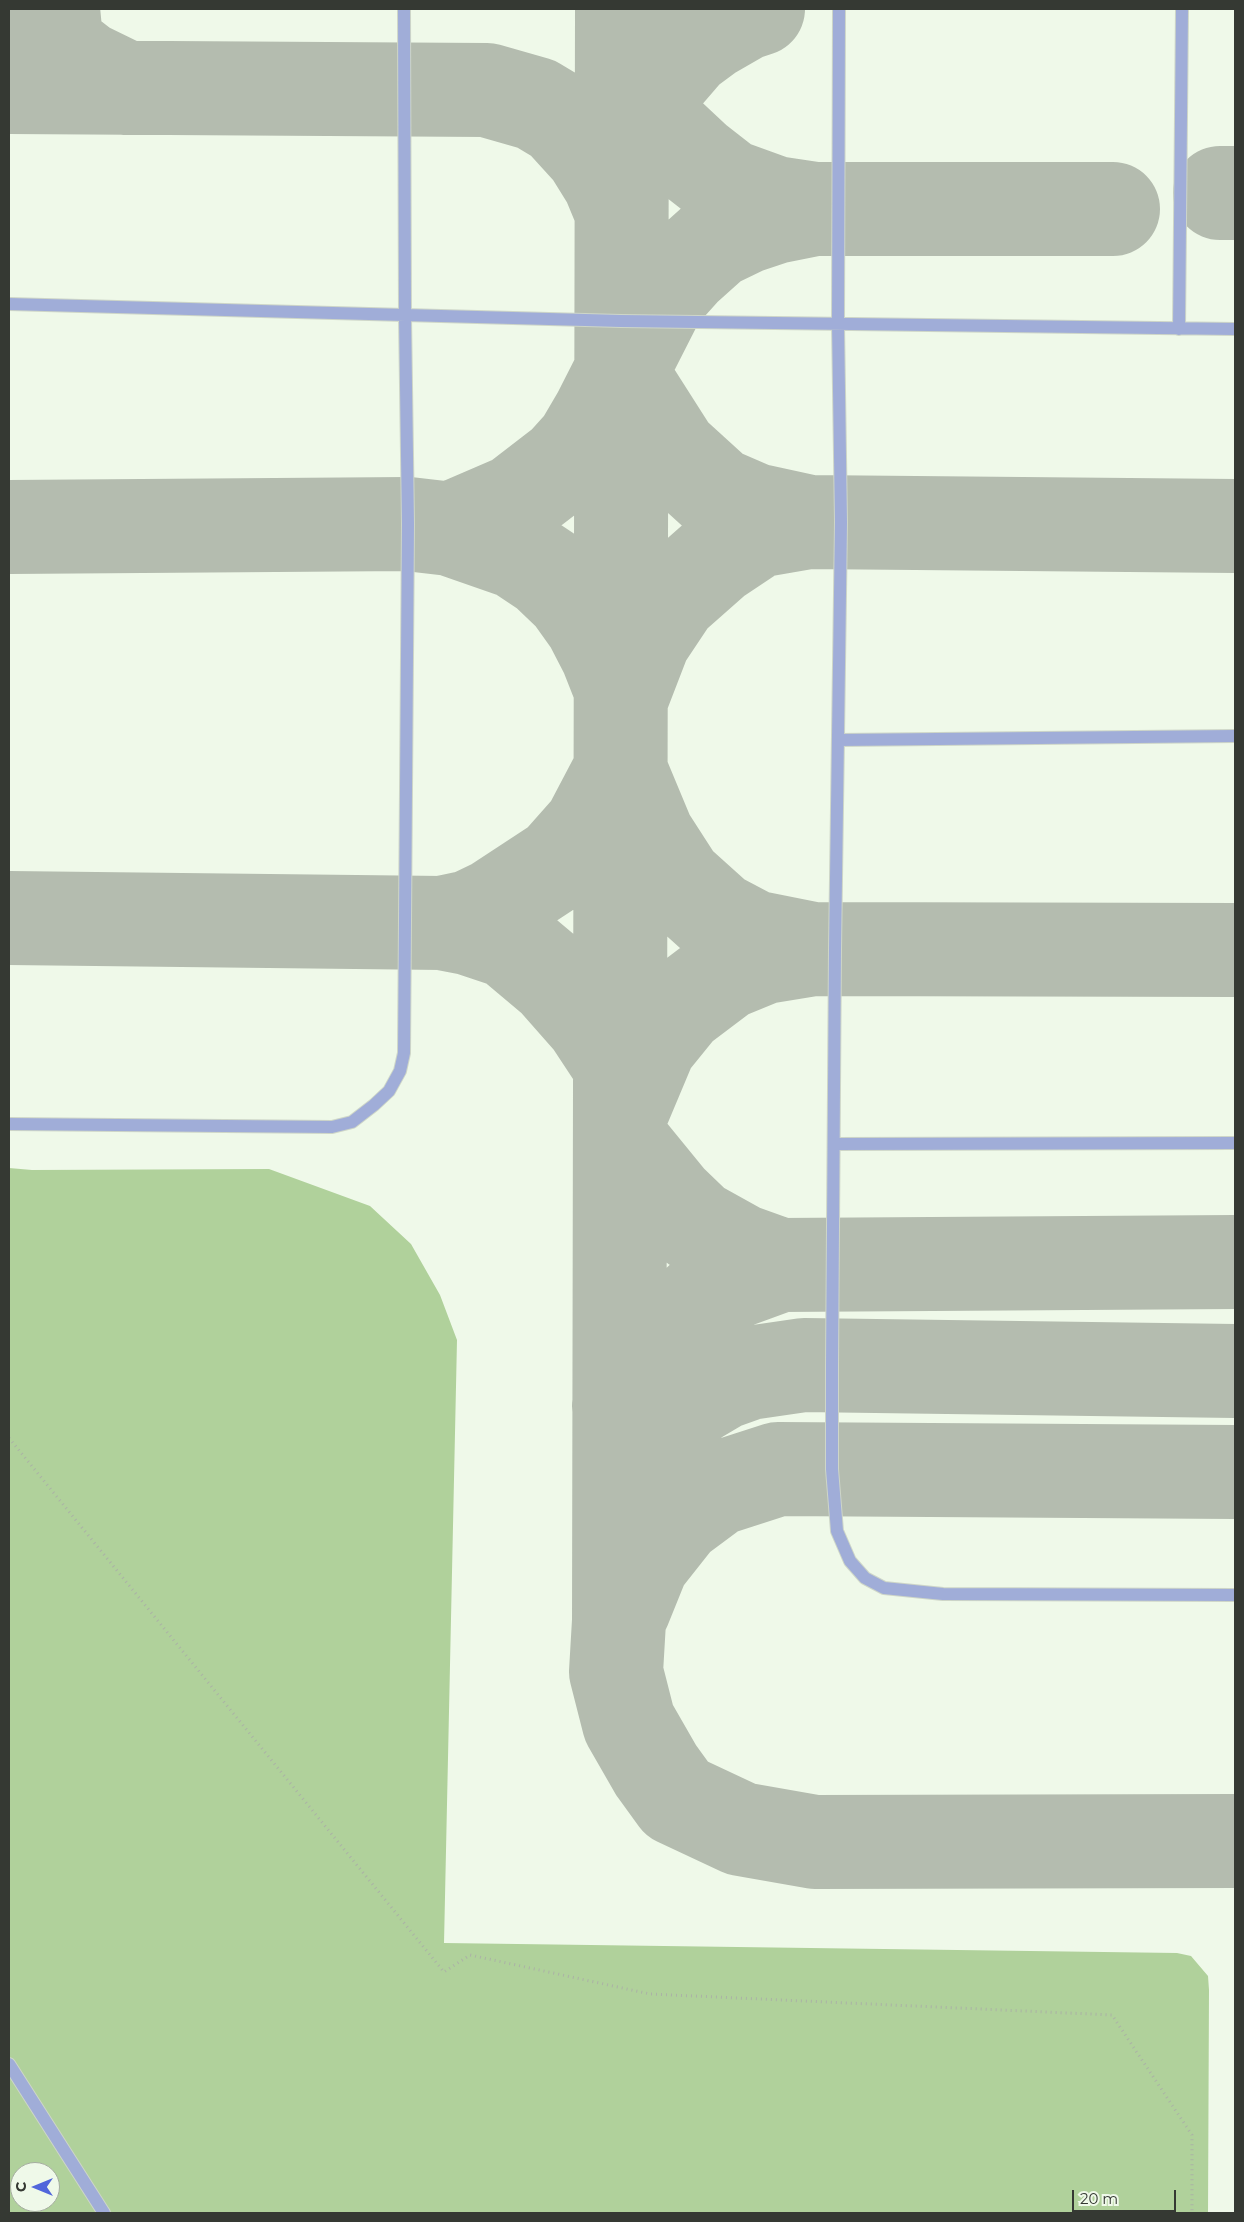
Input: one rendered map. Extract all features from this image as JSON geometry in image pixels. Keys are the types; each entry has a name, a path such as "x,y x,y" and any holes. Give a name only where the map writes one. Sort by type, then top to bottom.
{"lane":[{"path":"9,1124 332,1127 352,1122 374,1105 389,1091 400,1071 404,1053 408,524 404,9"},
{"path":"839,9 838,324 841,522 832,1470 836,1532 850,1561 855,1567 866,1578 884,1588 943,1594 1235,1595"},
{"path":"1178,329 1182,9"},
{"path":"9,304 405,316 1235,329"},
{"path":"838,740 1235,736"},
{"path":"834,1144 1235,1143"},
{"path":"9,2064 104,2213"}],"path":[{"path":"9,1438 444,1972 470,1955 650,1994 1112,2015 1192,2135 1192,2213"}],"green space":[{"path":"9,1168 32,1170 269,1169 370,1206 411,1244 440,1295 457,1340 444,1943 1177,1953 1191,1956 1208,1976 1209,1990 1208,2213 9,2213"}],"taxiway":[{"path":"53,9 56,41 67,54 85,68 126,88"},
{"path":"622,9 619,1621 616,1672 629,1723 656,1770 677,1799 741,1829 815,1842 1235,1841"},
{"path":"628,155 646,105 662,79 687,50 710,33 743,14 758,9"},
{"path":"622,42 646,105 665,132 696,161 728,186 775,203 815,209 1113,209"},
{"path":"9,87 487,90 536,104 561,119 591,152 609,181 621,210"},
{"path":"1220,193 1235,193"},
{"path":"451,529 516,501 564,464 582,444 599,415 659,297 685,268 714,242 745,227 775,217 815,209"},
{"path":"621,373 672,453 717,494 754,510 809,522"},
{"path":"622,696 644,639 672,597 715,559 757,531 809,522 1235,526"},
{"path":"9,527 408,524 451,529 517,552 547,572 571,595 591,623 607,654 620,687"},
{"path":"442,923 470,917 495,905 559,863 590,828 620,771"},
{"path":"623,777 648,837 677,882 717,918 753,937 813,949"},
{"path":"9,918 442,923 468,928 510,942 554,979 591,1021 620,1065"},
{"path":"621,1113 650,1044 680,1007 725,973 764,957 813,949 1235,950"},
{"path":"620,1140 669,1200 696,1226 741,1251 780,1265"},
{"path":"619,1406 650,1352 701,1300 728,1284 780,1265 1235,1262"},
{"path":"621,1520 636,1478 655,1443 679,1413 694,1399 721,1383 749,1373 804,1365 1235,1371"},
{"path":"624,1608 643,1561 677,1518 716,1489 778,1469 1235,1472"}]}
